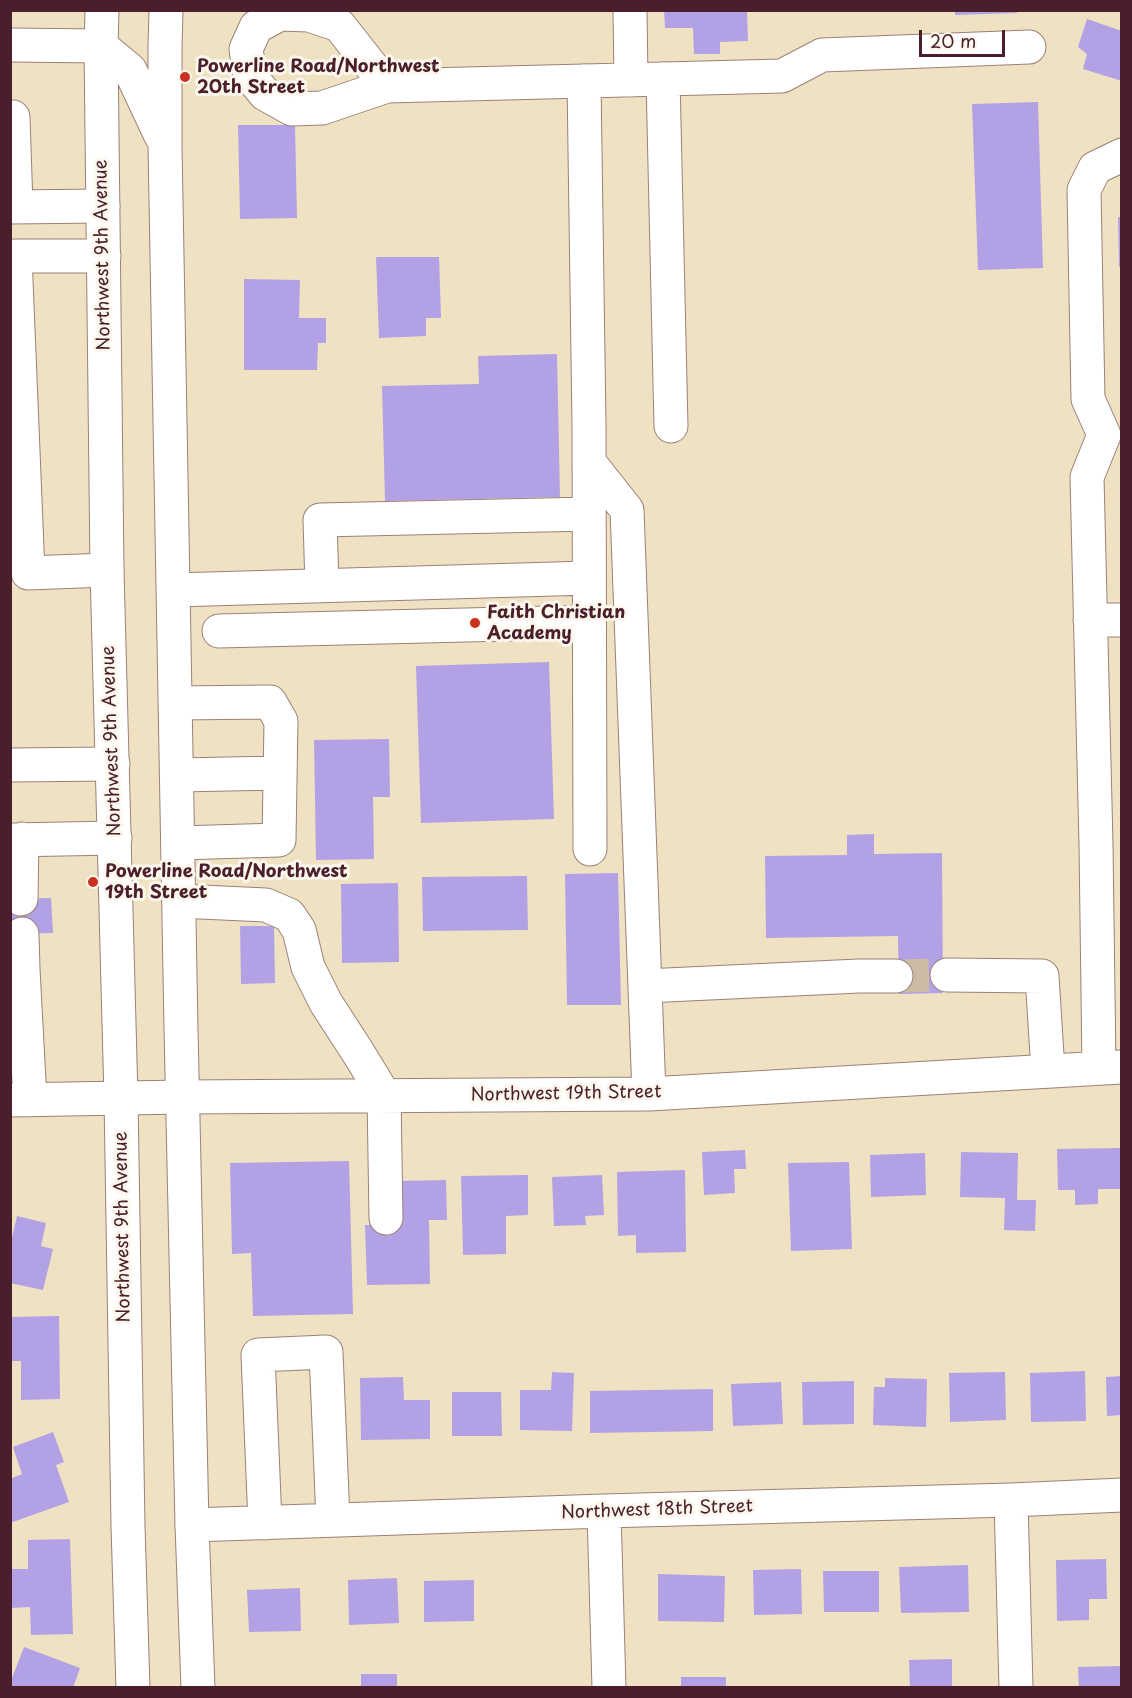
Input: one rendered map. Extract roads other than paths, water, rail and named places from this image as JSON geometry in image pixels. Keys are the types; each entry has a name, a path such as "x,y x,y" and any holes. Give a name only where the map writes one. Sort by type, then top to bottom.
{"main road":[{"name":"Northwest 9th Avenue","path":"102,10 100,45 107,570 122,1098 128,1526 134,1688"},
{"path":"143,10 165,47"},
{"path":"166,10 165,145 179,901 192,1525 198,1688"},
{"path":"630,10 631,80"},
{"path":"10,45 100,45 130,70 165,145"},
{"path":"387,86 782,76 822,54 1029,47"},
{"path":"663,79 671,426"},
{"path":"584,81 590,514 590,849"},
{"path":"10,117 13,117 13,207 103,206"},
{"path":"1110,1068 1106,620 1087,477 1113,435 1088,399 1084,190 1095,168 1122,155"},
{"path":"104,256 13,256 19,573 107,570"},
{"path":"589,462 627,510 649,1094"},
{"path":"322,585 320,520 590,514"},
{"path":"174,590 590,578"},
{"path":"219,631 590,622"},
{"path":"176,703 270,702 281,721 279,840 178,843"},
{"path":"10,765 112,764"},
{"path":"177,775 280,773"},
{"path":"21,898 16,840 115,837"},
{"path":"179,901 266,905 289,915 299,930 308,967 326,1003 384,1095 386,1218"},
{"path":"20,1100 17,969 22,934"},
{"path":"947,975 1042,976 1048,1071"},
{"path":"645,986 896,976"},
{"name":"Northwest 19th Street","path":"20,1100 649,1094 1110,1068"},
{"path":"265,1523 258,1355 326,1352 333,1520"},
{"name":"Northwest 18th Street","path":"192,1525 1122,1495"},
{"path":"1011,1500 1017,1688"},
{"path":"604,1511 609,1688"}],"tunnel":[{"path":"896,976 947,975"}],"place":[{"name":"Powerline Road/Northwest 20th Street","path":"185,77"},
{"name":"Faith Christian Academy","path":"475,623"},
{"name":"Powerline Road/Northwest 19th Street","path":"93,882"}]}
